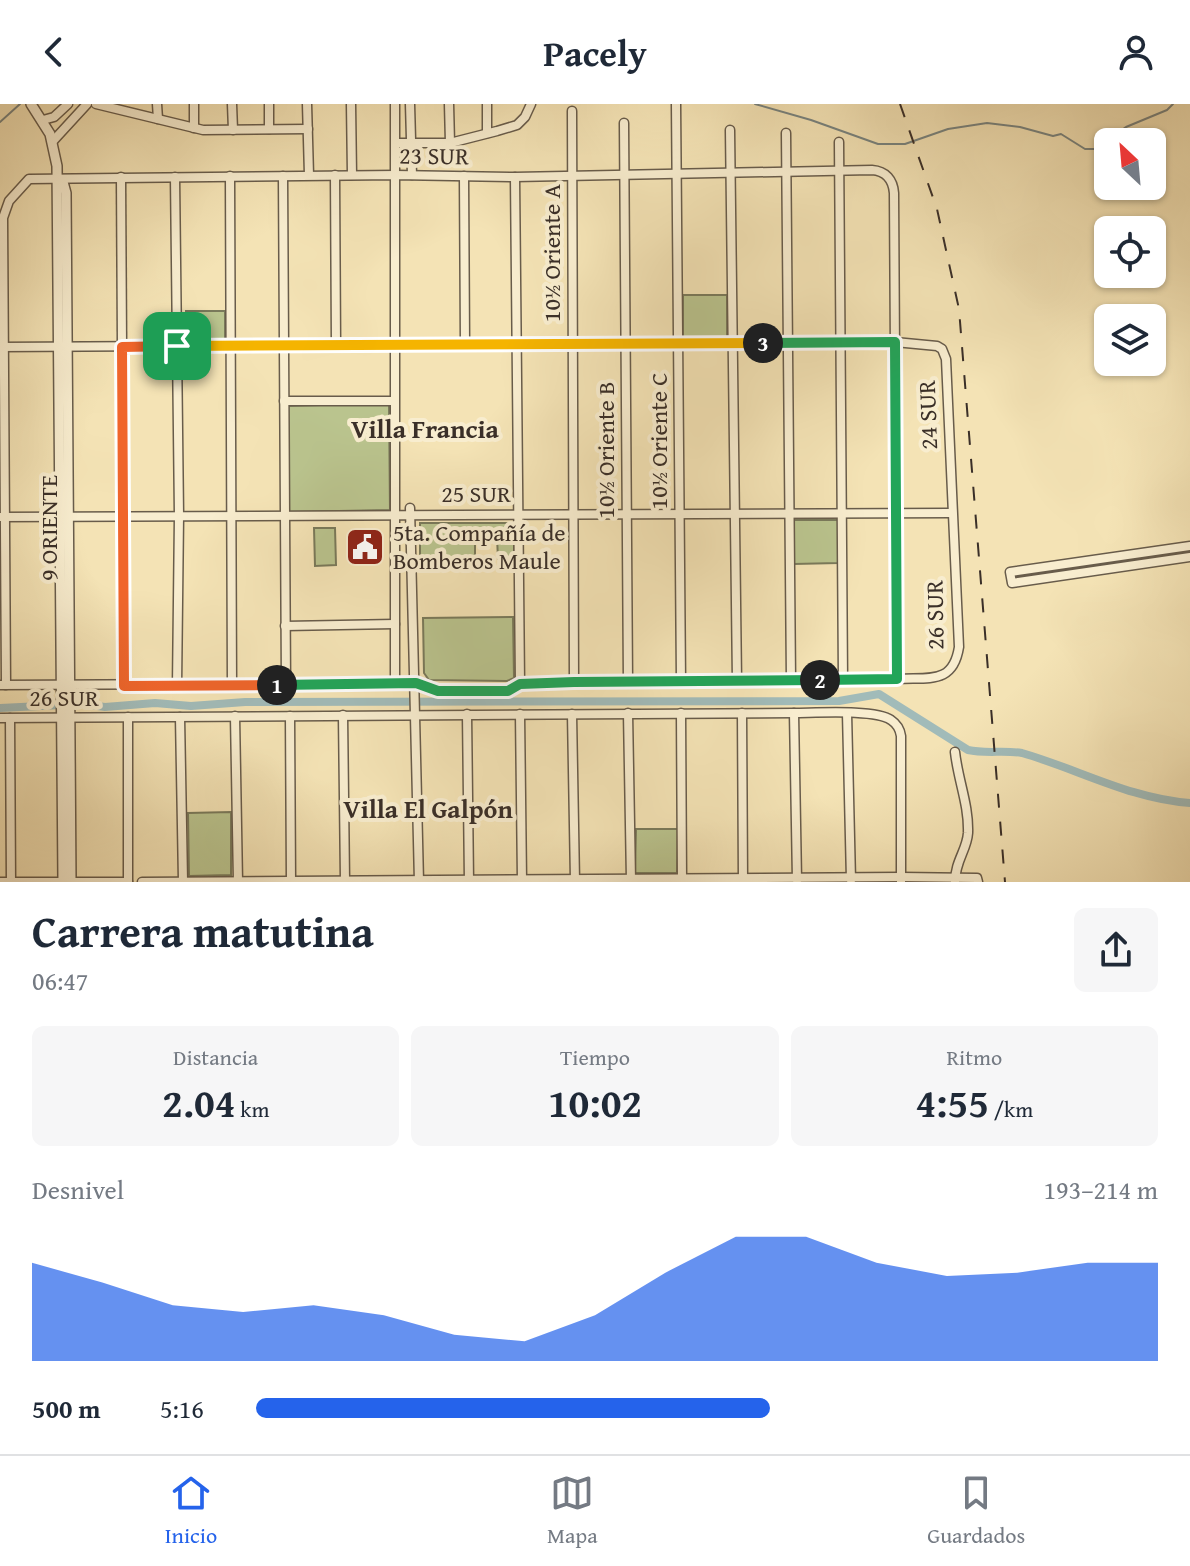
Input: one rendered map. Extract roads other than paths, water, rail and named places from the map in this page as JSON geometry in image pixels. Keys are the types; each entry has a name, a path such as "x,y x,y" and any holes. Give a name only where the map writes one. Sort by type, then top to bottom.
{"street":[{"name":"9 ORIENTE","path":"31,104 53,141 57,178 63,347 63,882"},
{"path":"43,120 54,117 68,104"},
{"path":"53,141 87,104"},
{"path":"96,104 194,128 308,129"},
{"path":"157,104 158,119"},
{"path":"194,104 194,128"},
{"path":"232,104 233,130"},
{"path":"269,104 269,129"},
{"path":"307,104 309,175"},
{"path":"351,104 352,175"},
{"path":"395,104 395,683"},
{"path":"410,104 412,175"},
{"path":"449,104 450,143"},
{"path":"487,104 487,133"},
{"path":"396,143 450,143 517,125 531,104"},
{"name":"10½ Oriente C","path":"676,104 681,681"},
{"name":"10½ Oriente A","path":"572,111 574,682"},
{"name":"10½ Oriente B","path":"624,123 628,682"},
{"path":"730,130 737,681"},
{"path":"786,133 791,681"},
{"path":"839,142 843,680"},
{"name":"23 SUR","path":"2,347 3,218 9,201 29,179 309,175 572,177 876,170 886,175 894,189 895,342"},
{"path":"335,175 336,345"},
{"path":"230,176 232,685"},
{"path":"283,176 286,684"},
{"path":"464,176 465,344"},
{"path":"121,177 124,686"},
{"path":"175,177 179,516 177,686"},
{"path":"515,177 520,684"},
{"path":"895,342 897,679"},
{"name":"24 SUR","path":"2,347 929,343 945,353 951,513"},
{"path":"2,347 3,685"},
{"path":"284,401 394,401"},
{"path":"410,511 419,881"},
{"name":"25 SUR","path":"3,517 395,515 410,511 518,514 951,513"},
{"name":"26 SUR","path":"3,685 65,691 124,686 416,683 438,691 508,691 520,684 574,682 791,681 943,676 952,670 959,647 951,513"},
{"path":"1190,546 1010,572 1012,583 1190,557"},
{"path":"1118,556 1119,568"},
{"path":"395,587 413,587"},
{"path":"285,626 395,624"},
{"name":"26 SUR","path":"5,718 65,715 290,716 416,711 467,714 847,713 885,717 895,722 901,736 901,880"},
{"path":"628,713 631,880"},
{"path":"681,713 682,880"},
{"path":"742,713 743,880"},
{"path":"794,713 797,880"},
{"path":"847,713 851,880"},
{"path":"467,714 469,880"},
{"path":"520,714 522,880"},
{"path":"572,714 575,880"},
{"name":"9 ORIENTE","path":"65,715 71,882"},
{"path":"343,715 345,881"},
{"path":"235,716 238,881"},
{"path":"290,716 291,882"},
{"path":"0,882 128,882 128,717"},
{"path":"180,717 186,882"},
{"path":"5,718 11,882"},
{"path":"955,752 958,781 967,808 968,838 957,862 955,880"},
{"path":"142,882 977,878 978,882"}],"waterway":[{"path":"0,122 20,104"},
{"path":"755,104 878,144 905,144 948,129 987,123 1020,127 1053,136 1061,134 1085,149 1094,149 1126,127 1167,110 1173,104"},
{"path":"0,708 155,703 191,706 245,702 839,701 879,694 968,750 1022,753 1126,790 1190,803"}],"railway":[{"path":"900,104 937,209 959,309 1005,882"}],"place":[{"name":"5ta. Compañía de Bomberos Maule","path":"365,547"}],"district":[{"name":"Villa Francia","path":"425,429"},
{"name":"Villa El Galpón","path":"428,809"}]}
